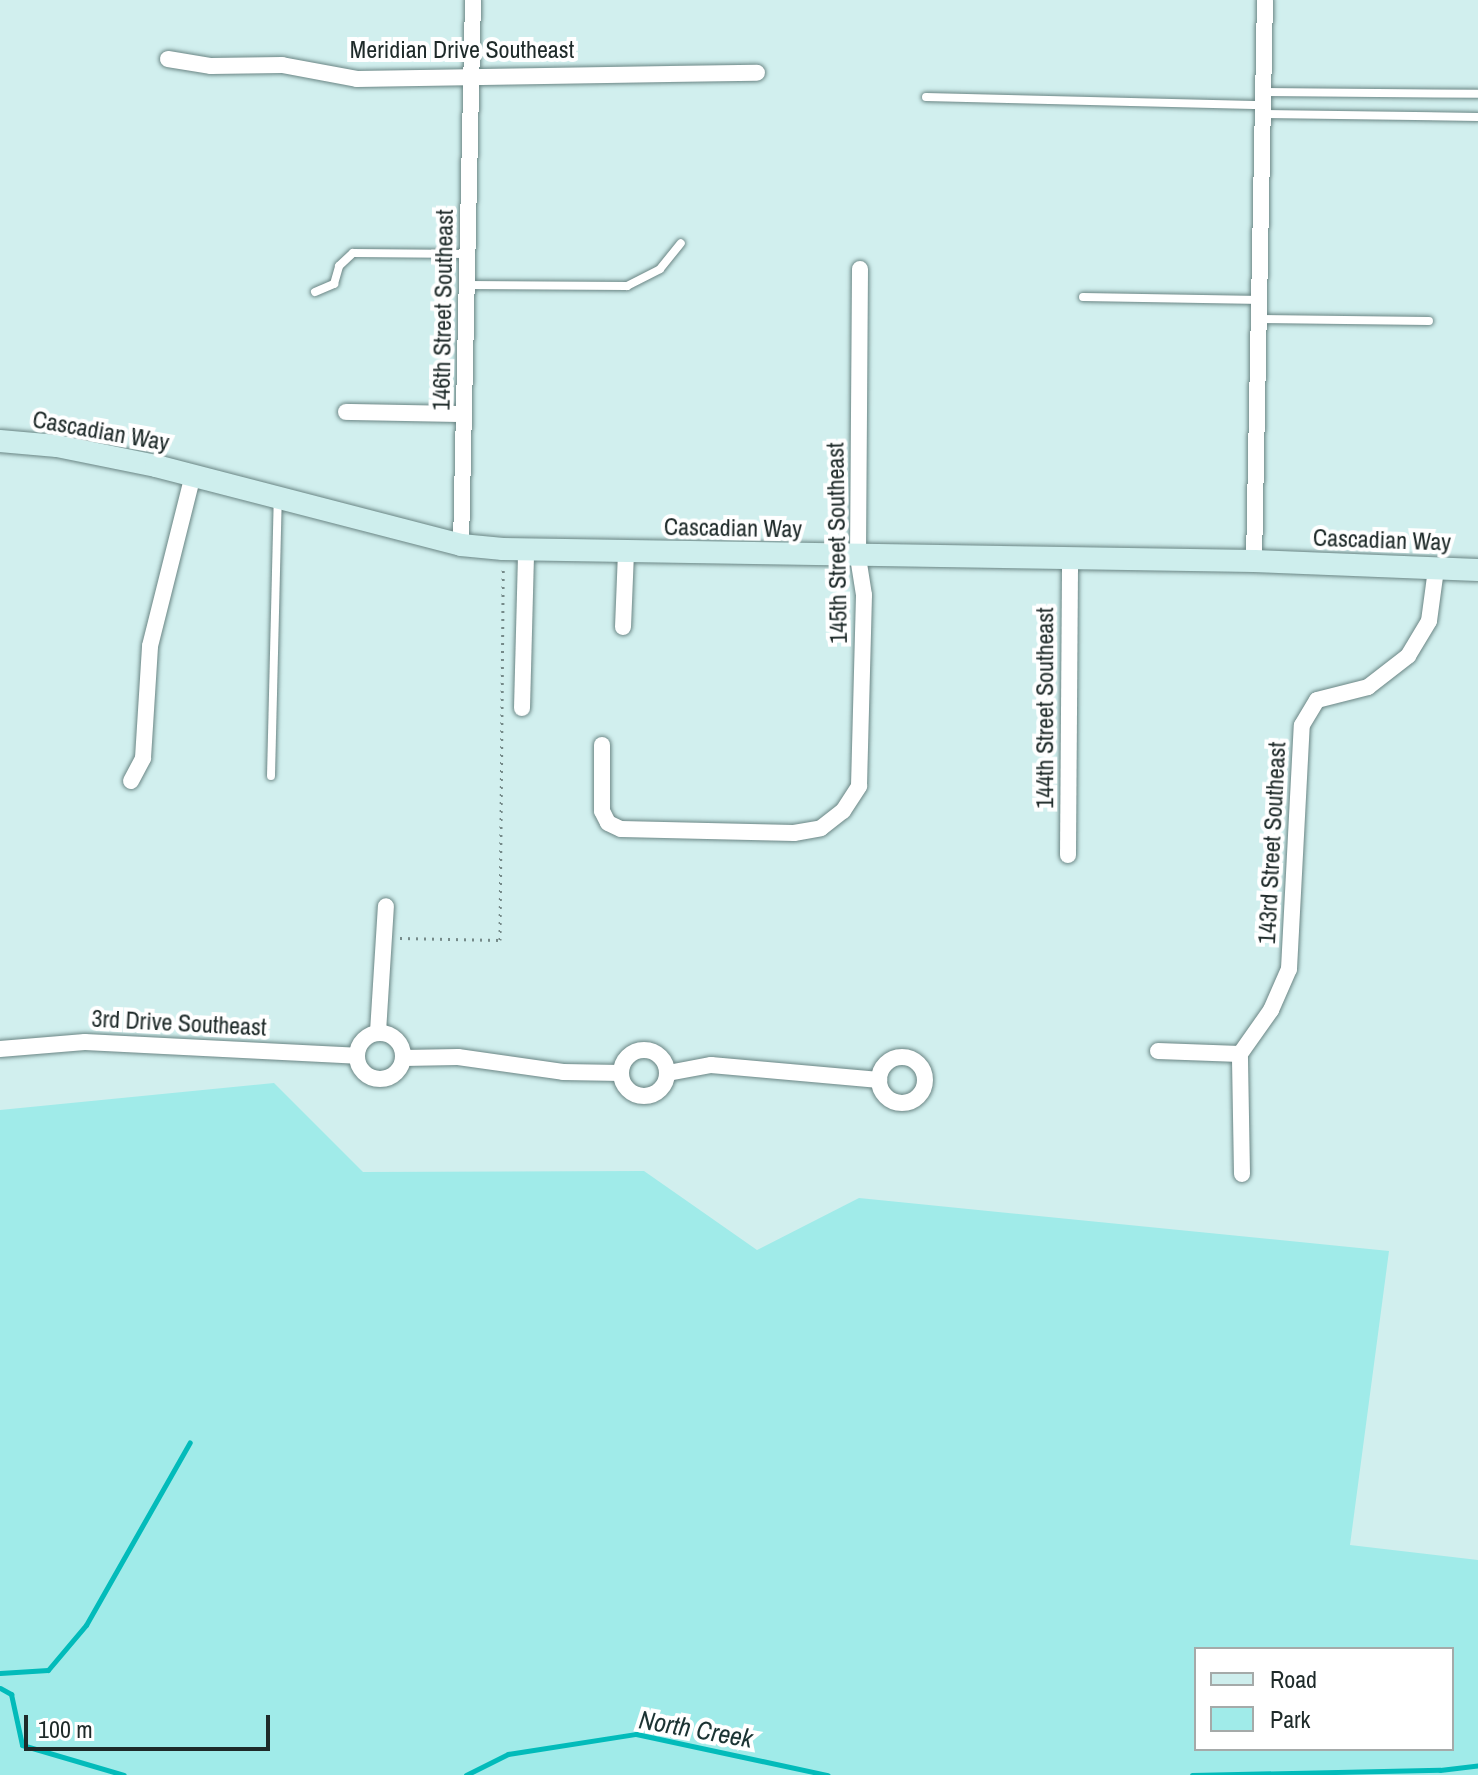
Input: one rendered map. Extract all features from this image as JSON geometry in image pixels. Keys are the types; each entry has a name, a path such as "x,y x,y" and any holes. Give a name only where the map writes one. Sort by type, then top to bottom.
{"street":[{"name":"146th Street Southeast","path":"461,545 473,0"},
{"path":"1254,561 1262,300 1265,0"},
{"name":"Meridian Drive Southeast","path":"168,59 211,66 282,65 357,79 757,73"},
{"name":"145th Street Southeast","path":"602,745 602,811 608,823 621,829 794,833 821,828 843,811 859,786 864,595 858,556 860,269"},
{"path":"346,412 464,414"},
{"name":"Cascadian Way","path":"0,441 57,446 193,475 461,545 514,550 1070,561 1254,561 1478,570"},
{"path":"131,781 143,758 150,646 193,475"},
{"path":"514,550 522,708"},
{"path":"623,627 626,553"},
{"name":"144th Street Southeast","path":"1068,855 1070,561"},
{"name":"143rd Street Southeast","path":"1240,1054 1271,1010 1289,969 1302,725 1317,700 1368,687 1408,656 1429,621 1436,569"},
{"path":"378,1032 380,937 386,906"},
{"path":"378,1032 393,1037 404,1058 390,1077 375,1079 362,1071 357,1056 360,1043 378,1032"},
{"name":"3rd Drive Southeast","path":"0,1049 85,1042 357,1056"},
{"path":"644,1050 657,1054 668,1073 662,1088 648,1096 632,1093 621,1073 625,1059 644,1050"},
{"path":"1158,1051 1240,1054 1242,1174"},
{"path":"404,1058 458,1057 563,1072 621,1073"},
{"path":"668,1073 711,1065 879,1080"}],"lane":[{"path":"1264,104 1478,94"},
{"path":"926,97 1264,104 1478,117"},
{"path":"467,285 627,286 660,269 681,243"},
{"path":"315,292 334,284 339,266 353,253 468,254"},
{"path":"1083,297 1262,300"},
{"path":"1261,319 1429,321"},
{"path":"271,776 278,497"}],"path":[{"path":"380,937 500,940 514,550"}],"green space":[{"path":"274,1083 363,1172 644,1171 757,1250 859,1198 1389,1251 1350,1545 1478,1560 1478,1775 0,1775 0,1110"}],"waterway":[{"path":"0,1673 48,1670 86,1625 190,1442"},
{"name":"North Creek","path":"0,1688 11,1694 22,1745 124,1775"},
{"name":"North Creek","path":"466,1775 508,1754 636,1734 828,1775"},
{"name":"North Creek","path":"1192,1775 1440,1770 1478,1765"}]}
